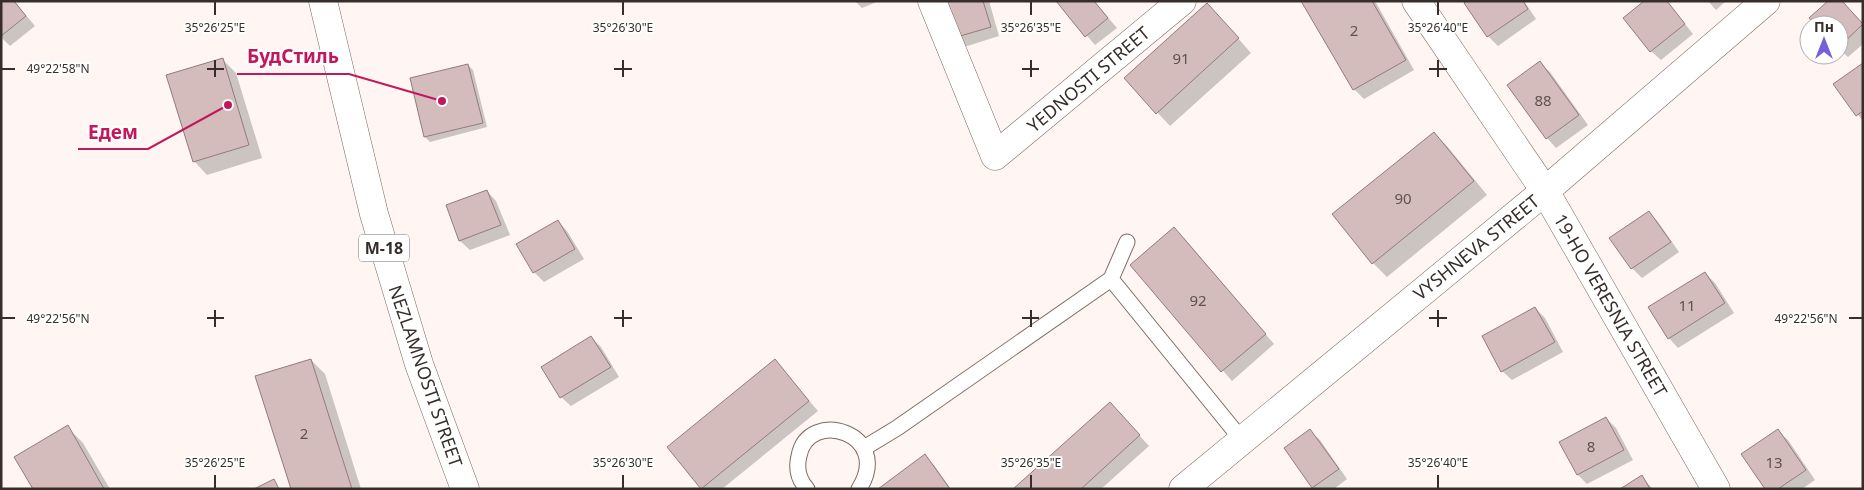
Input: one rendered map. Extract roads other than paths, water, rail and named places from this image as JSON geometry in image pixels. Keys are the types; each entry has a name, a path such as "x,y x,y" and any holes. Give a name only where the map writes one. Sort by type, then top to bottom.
{"main road":[{"name":"NEZLAMNOSTI STREET","path":"323,1 374,214 419,364 465,489"},
{"name":"YEDNOSTI STREET","path":"932,1 995,156 1182,1"},
{"name":"19-HO VERESNIA STREET","path":"1416,1 1545,191 1716,489"},
{"name":"VYSHNEVA STREET","path":"1183,489 1545,191 1766,1"}],"lane":[{"path":"864,448 897,428 1111,279 1127,242"},
{"path":"1111,279 1242,440"},
{"path":"807,489 799,476 797,464 800,452 806,441 816,434 828,430 840,430 852,434 864,448 867,454 868,466 866,478 860,489"}],"place":[{"name":"БудСтиль","path":"442,101"},
{"name":"Едем","path":"228,105"}]}
